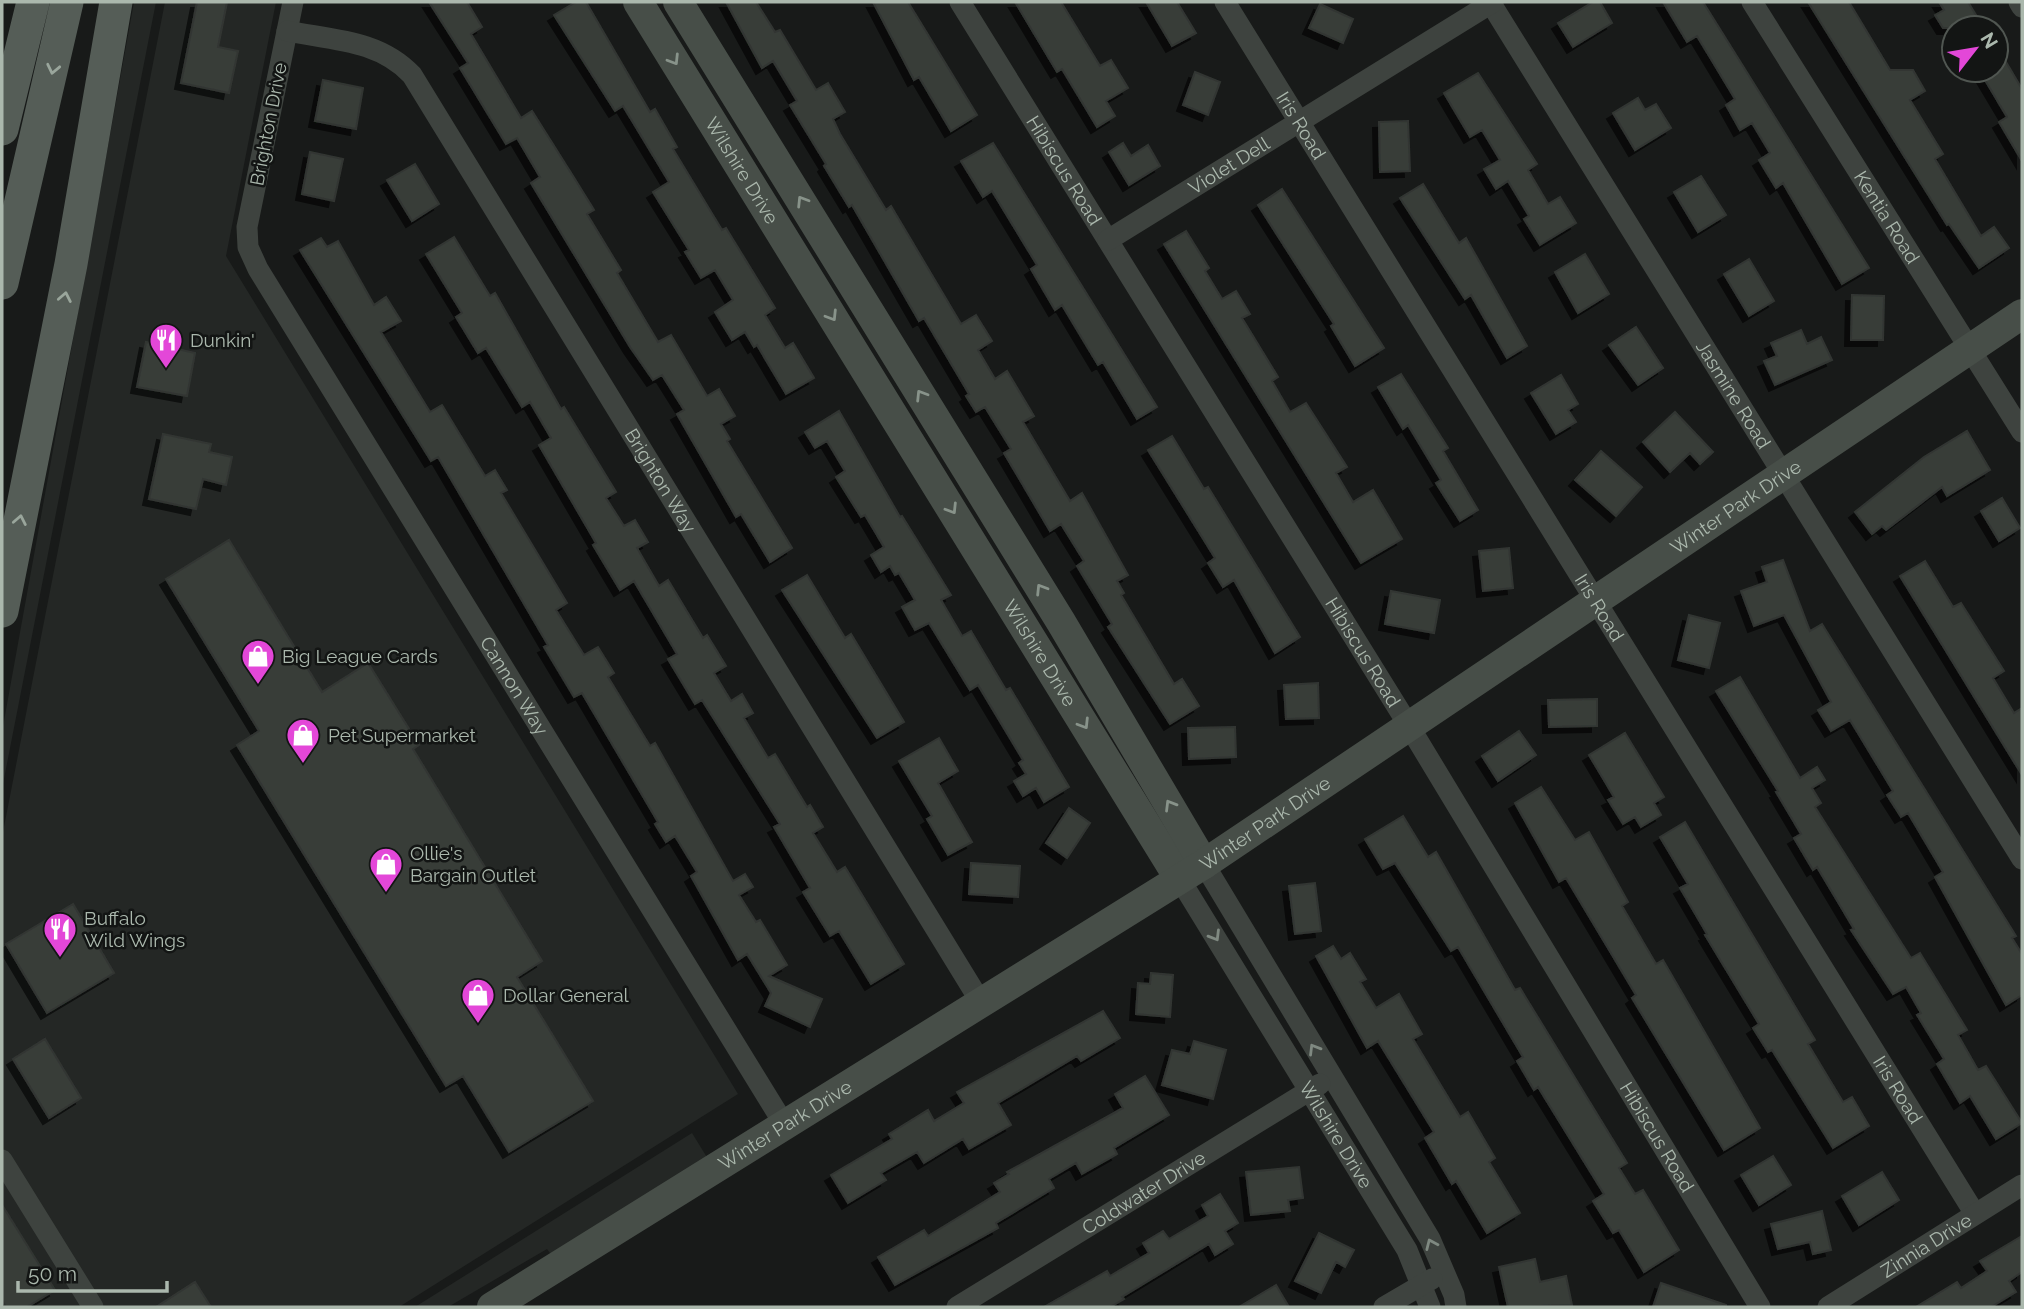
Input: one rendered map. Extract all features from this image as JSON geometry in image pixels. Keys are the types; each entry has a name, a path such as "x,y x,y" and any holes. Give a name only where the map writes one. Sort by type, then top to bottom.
{"main road":[{"path":"2,129 33,2"},
{"path":"2,283 67,2"},
{"path":"2,611 71,264 116,2"}],"street":[{"name":"Brighton Drive","path":"248,247 247,227 293,2"},
{"name":"Wilshire Drive","path":"638,2 1033,642 1192,871 1330,1077 1430,1239 1454,1295 1456,1307"},
{"name":"Wilshire Drive","path":"678,2 1061,622 1309,1090 1407,1250 1430,1307"},
{"name":"Hibiscus Road","path":"960,2 1409,726 1760,1307"},
{"name":"Iris Road","path":"1225,2 1975,1214"},
{"name":"Violet Dell","path":"1108,240 1491,2"},
{"name":"Jasmine Road","path":"1491,2 2022,859"},
{"name":"Kentia Road","path":"1752,2 2022,432"},
{"path":"2019,2 2022,7"},
{"name":"Brighton Way","path":"287,31 379,49 396,58 412,75 980,1001"},
{"name":"Cannon Way","path":"248,247 258,269 784,1124"},
{"path":"809,279 837,259"},
{"name":"Winter Park Drive","path":"492,1307 1192,871 1597,603 2022,314"},
{"path":"1033,642 1061,622"},
{"name":"Coldwater Drive","path":"957,1307 1330,1077"},
{"path":"2,1160 93,1307"},
{"name":"Zinnia Drive","path":"1828,1307 2022,1185"},
{"path":"1384,1307 1420,1284 1443,1274"}],"shaded area":[{"path":"134,2 156,2 2,789 2,732"},
{"path":"165,2 276,2 226,256 738,1094 399,1307 2,1307 2,837"},
{"path":"692,1133 708,1159 553,1257 547,1249 448,1307 415,1307"}],"building":[{"path":"197,2 227,2 218,47 238,51 229,93 181,83"},
{"path":"429,2 467,2 482,27 471,34 521,118 532,111 594,210 587,214 621,270 617,273 658,342 671,335 707,396 719,389 735,416 721,424 730,439 727,441 792,548 770,562 741,514 736,517 677,414 684,410 662,375 653,380 630,347 531,183 540,177 517,138 506,144 460,68 468,63"},
{"path":"576,2 586,2 650,112 655,109 677,147 673,149 722,230 726,228 775,308 765,315 785,348 793,343 814,378 786,394 757,345 754,347 745,332 732,340 715,312 733,300 715,270 701,278 685,252 689,250 653,192 669,182 623,106 615,111 554,15"},
{"path":"726,2 756,2 775,32 780,30 816,90 828,83 845,112 833,119 840,134 886,210 891,206 961,324 976,315 992,341 978,350 995,379 1007,371 1034,416 1023,422 1070,501 1082,493 1128,575 1117,581 1124,593 1121,595 1174,684 1182,679 1199,706 1170,724 1108,627 1112,624 1077,566 1084,561 1061,524 1050,531 1004,453 1011,449 985,407 976,412 966,396 969,394 924,318 919,321 852,205 849,207 824,166 826,164 790,105 797,101 773,61 762,68"},
{"path":"873,2 908,2 977,115 951,131 919,77 914,80"},
{"path":"1015,2 1061,2 1100,66 1111,60 1128,88 1106,101 1115,116 1097,127 1062,69 1057,72"},
{"path":"1146,2 1177,2 1196,33 1172,46"},
{"path":"1593,2 1600,2 1612,23 1573,47 1558,23"},
{"path":"1663,2 1703,2 1869,268 1842,284 1783,183 1776,188 1759,160 1770,153 1752,123 1740,130 1726,105 1735,99 1697,36 1687,42"},
{"path":"1808,2 1849,2 1890,70 1913,70 1925,91 1910,100 1943,154 1935,159 1981,236 1994,227 2009,248 1979,268 1949,224 1947,225"},
{"path":"1939,2 1968,2 1975,14 1940,14 1940,23 1935,15 1944,10"},
{"path":"1320,4 1353,19 1343,43 1309,28"},
{"path":"2010,69 2022,89 2022,161 1999,122 2007,117 1987,84 2010,84"},
{"path":"1195,72 1220,82 1208,115 1183,105"},
{"path":"1478,73 1537,164 1528,170 1548,204 1560,197 1576,223 1540,245 1524,219 1529,216 1508,181 1496,189 1484,169 1500,160 1482,130 1470,137 1444,93"},
{"path":"323,80 363,88 356,129 315,121"},
{"path":"1638,98 1645,110 1656,104 1671,128 1635,150 1613,113"},
{"path":"1408,121 1410,171 1380,172 1379,122"},
{"path":"993,143 1157,407 1137,419 1103,362 1098,365 1062,305 1055,310 1031,269 1037,265 992,191 983,197 961,161"},
{"path":"1123,143 1131,156 1148,145 1160,166 1129,185 1109,152"},
{"path":"310,152 343,159 334,201 302,194"},
{"path":"415,164 439,204 412,221 387,180"},
{"path":"1701,176 1726,215 1698,232 1674,192"},
{"path":"1423,184 1459,243 1466,238 1527,346 1507,358 1471,295 1465,299 1400,198"},
{"path":"1282,189 1384,348 1355,366 1331,326 1334,324 1258,205"},
{"path":"1186,231 1209,268 1205,271 1222,299 1236,291 1250,314 1242,318 1278,377 1272,381 1290,412 1306,403 1347,467 1336,473 1353,502 1373,490 1402,539 1361,563 1164,244"},
{"path":"454,237 490,296 495,293 561,409 564,407 616,492 606,498 624,526 635,520 648,542 637,548 659,586 668,580 703,638 707,635 726,666 714,673 731,701 742,694 753,713 744,718 768,758 775,754 807,807 810,805 823,827 813,833 837,872 845,867 904,964 871,984 839,931 830,936 803,892 810,888 774,827 780,824 702,700 695,704 668,659 677,654 634,581 620,590 593,545 596,543 539,445 551,438 530,402 522,407 486,348 478,353 456,317 462,313 426,254"},
{"path":"321,238 327,247 338,241 374,305 386,297 401,321 381,332 430,412 442,405 485,476 495,470 507,490 501,493 567,603 556,610 584,655 598,647 614,673 608,677 650,746 655,743 733,881 745,874 753,887 739,895 756,922 760,920 787,965 769,976 822,999 810,1027 765,1006 771,993 747,954 738,960 691,876 697,872 675,836 666,842 655,824 658,822 582,693 574,697 544,647 548,645 438,457 431,461 300,250"},
{"path":"1585,254 1609,294 1578,313 1555,272"},
{"path":"1749,259 1774,301 1749,316 1724,274"},
{"path":"1852,295 1884,296 1883,340 1851,340"},
{"path":"1636,327 1663,368 1638,385 1609,345"},
{"path":"1801,330 1807,344 1821,337 1832,360 1775,385 1764,361 1777,356 1771,343"},
{"name":"Dunkin'","path":"146,342 195,353 187,396 137,387"},
{"path":"1401,374 1448,448 1443,451 1478,510 1460,521 1436,483 1441,480 1408,425 1403,429 1378,387"},
{"path":"1561,375 1578,404 1568,410 1576,422 1556,434 1531,393"},
{"path":"839,411 900,517 902,516 951,595 941,600 962,636 971,631 1006,690 1010,688 1069,787 1044,802 1036,788 1023,796 1014,781 1026,774 1019,763 1023,760 978,685 970,690 929,623 915,630 902,607 915,600 899,573 895,575 890,566 881,572 871,555 884,547 865,515 861,517 836,477 845,471 827,441 815,448 805,432"},
{"path":"1675,412 1713,452 1700,464 1690,453 1670,472 1643,442"},
{"path":"1967,431 1990,470 1947,496 1942,487 1886,530 1882,526 1872,534 1855,512 1924,457"},
{"path":"163,434 211,444 209,452 232,457 226,485 203,479 196,509 149,499"},
{"path":"1172,436 1204,489 1208,487 1300,637 1275,653 1234,580 1223,587 1208,563 1215,558 1148,450"},
{"path":"1601,451 1642,487 1616,516 1575,480"},
{"path":"2002,498 2020,528 1999,541 1981,511"},
{"path":"229,540 322,692 368,663 419,745 413,749 542,961 517,977 593,1101 509,1152 463,1076 446,1086 237,745 259,731 166,579"},
{"path":"1509,548 1513,588 1483,591 1479,551"},
{"path":"1783,560 1810,631 1822,624 2016,936 2012,938 2022,954 2022,995 2006,1005 1935,877 1943,872 1908,813 1901,817 1887,795 1893,791 1850,720 1831,731 1818,710 1831,702 1784,615 1754,626 1741,591 1767,582 1762,567"},
{"path":"1925,561 1953,607 1961,603 2004,671 1993,678 2014,713 2022,708 2022,775 1900,576"},
{"path":"807,575 845,638 851,634 904,722 877,738 782,590"},
{"path":"1391,591 1440,600 1434,633 1385,624"},
{"path":"1689,615 1720,623 1709,668 1678,660"},
{"path":"1740,677 1800,778 1817,767 1825,780 1812,788 1821,803 1815,807 1911,958 1920,953 1967,1030 1958,1035 1978,1070 1986,1066 2022,1123 1996,1139 1970,1096 1960,1103 1937,1064 1944,1059 1917,1015 1921,1013 1906,987 1893,994 1851,930 1854,929 1817,867 1813,870 1794,838 1801,834 1776,792 1778,791 1716,691"},
{"path":"1318,683 1319,718 1286,719 1284,685"},
{"path":"1597,699 1597,726 1549,727 1548,700"},
{"path":"1235,727 1236,757 1189,759 1188,728"},
{"path":"1519,731 1536,755 1498,781 1482,756"},
{"path":"1625,733 1664,797 1654,803 1661,815 1641,827 1635,817 1623,824 1608,800 1614,797 1589,755"},
{"path":"939,738 958,771 938,783 972,842 948,855 927,819 932,816 899,761"},
{"path":"1541,787 1575,840 1589,832 1628,902 1622,906 1656,964 1663,960 1760,1128 1724,1150 1632,998 1636,995 1566,878 1559,882 1515,803"},
{"path":"1069,808 1090,823 1067,858 1046,843"},
{"path":"1403,816 1428,857 1436,852 1515,990 1520,988 1627,1163 1619,1168 1635,1194 1643,1190 1679,1250 1644,1272 1619,1230 1613,1233 1593,1201 1604,1194 1538,1087 1534,1090 1517,1061 1523,1057 1458,947 1451,951 1395,863 1383,869 1365,839"},
{"path":"1685,822 1815,1040 1808,1044 1843,1102 1852,1097 1869,1126 1833,1148 1772,1050 1768,1052 1753,1028 1759,1024 1680,888 1688,884 1660,837"},
{"path":"971,863 1020,866 1018,897 969,894"},
{"path":"1315,883 1321,931 1295,934 1289,886"},
{"name":"Buffalo Wild Wings","path":"73,904 114,973 47,1013 6,944"},
{"path":"1333,946 1341,959 1350,953 1366,979 1360,982 1376,1008 1399,994 1422,1034 1413,1039 1460,1117 1468,1112 1495,1158 1489,1162 1520,1213 1487,1233 1456,1181 1452,1184 1425,1138 1434,1132 1378,1041 1367,1048 1316,956"},
{"path":"1151,973 1173,975 1170,1017 1136,1014 1138,983 1150,984"},
{"path":"1103,1011 1120,1038 1081,1061 1077,1056 998,1103 1011,1125 969,1149 963,1139 924,1163 917,1152 881,1173 886,1180 848,1203 831,1175 892,1139 889,1134 928,1110 934,1121 964,1103 957,1092"},
{"path":"45,1039 81,1098 49,1118 13,1059"},
{"path":"1194,1041 1226,1050 1213,1099 1162,1085 1172,1050 1190,1054"},
{"path":"1145,1076 1169,1115 1114,1148 1117,1154 1082,1174 1076,1163 1049,1179 1054,1188 996,1223 998,1228 895,1285 878,1257 924,1230 928,1236 1000,1192 994,1183 1009,1174 1007,1172 1123,1108 1115,1094"},
{"path":"1773,1156 1791,1185 1759,1205 1741,1175"},
{"path":"1299,1167 1303,1198 1288,1200 1290,1211 1251,1215 1246,1172"},
{"path":"1882,1172 1899,1200 1859,1225 1842,1196"},
{"path":"1220,1194 1238,1223 1225,1231 1233,1244 1215,1255 1209,1244 1110,1307 1044,1307 1107,1271 1110,1276 1149,1253 1143,1243 1163,1231 1169,1239 1208,1216 1202,1205"},
{"path":"2,1205 55,1290 27,1307 6,1307 2,1300"},
{"path":"1822,1211 1831,1250 1813,1254 1810,1242 1778,1249 1771,1224"},
{"path":"1319,1233 1354,1250 1345,1267 1336,1262 1321,1293 1295,1281"},
{"path":"2022,1236 2022,1272 2009,1281 2016,1292 1991,1307 1916,1307 1957,1282 1961,1288 1987,1271 1980,1261"},
{"path":"1535,1259 1540,1282 1566,1276 1572,1305 1508,1307 1499,1267"},
{"path":"195,1282 211,1307 156,1307"},
{"path":"1661,1283 1726,1305 1726,1307 1653,1307"},
{"path":"1276,1285 1289,1307 1239,1307"}],"place":[{"name":"Dunkin'","path":"166,370"},
{"name":"Big League Cards","path":"258,686"},
{"name":"Pet Supermarket","path":"303,765"},
{"name":"Ollie's Bargain Outlet","path":"386,894"},
{"name":"Buffalo Wild Wings","path":"60,959"},
{"name":"Dollar General","path":"478,1025"}]}
